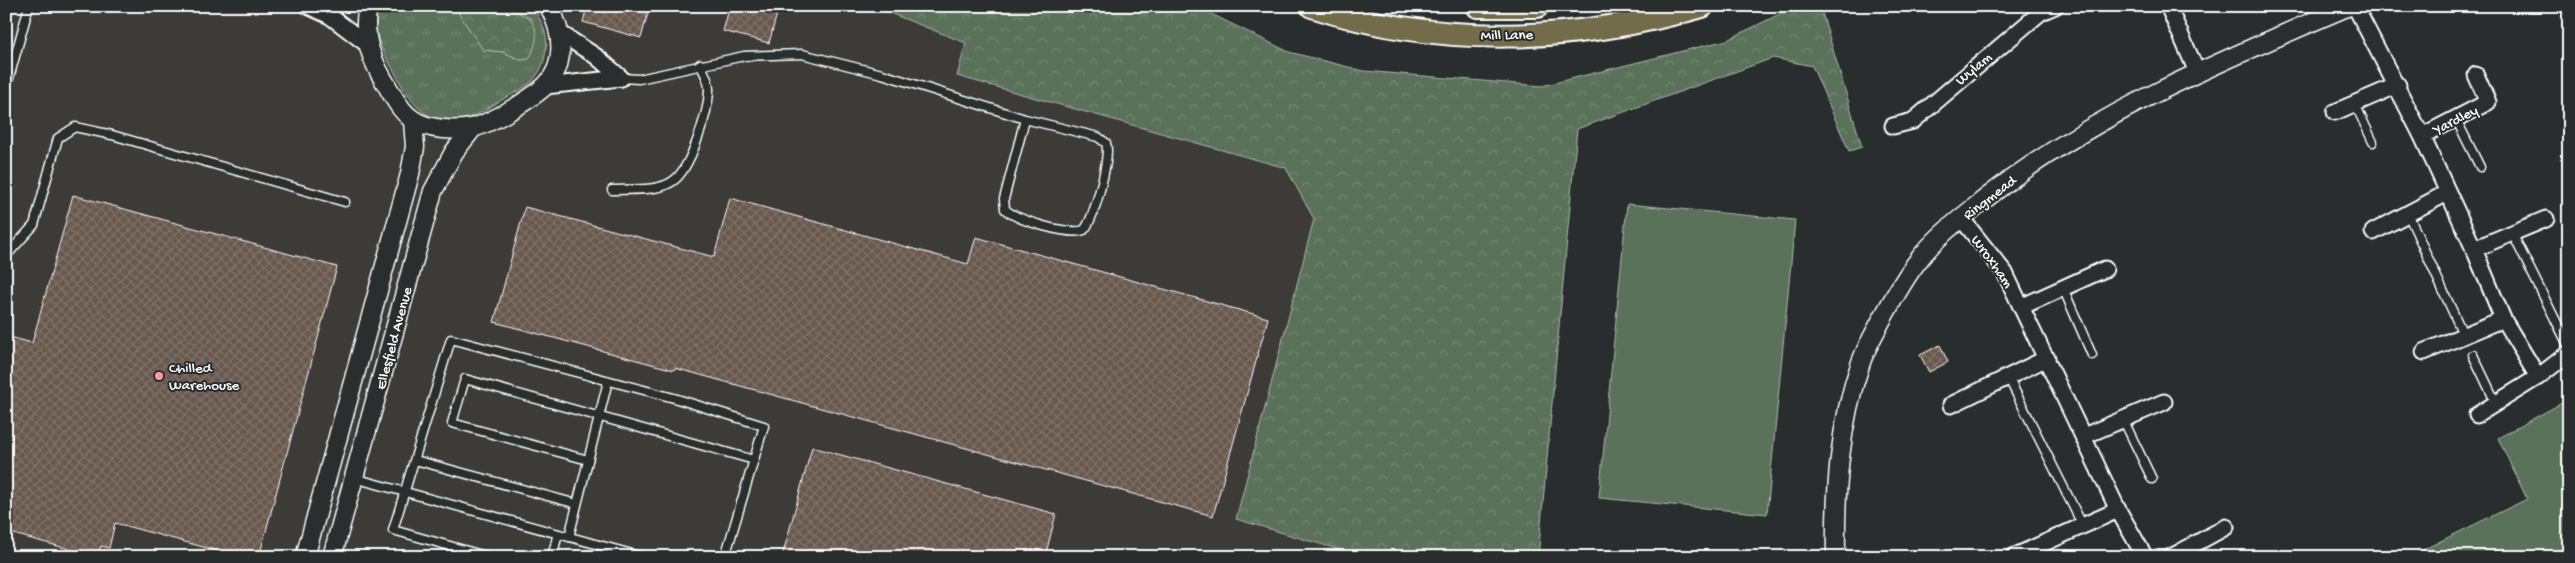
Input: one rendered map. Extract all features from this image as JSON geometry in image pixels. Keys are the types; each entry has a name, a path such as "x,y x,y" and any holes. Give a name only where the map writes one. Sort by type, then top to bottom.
{"main road":[{"name":"Mill Lane","path":"1312,6 1394,28 1430,33 1521,35 1563,33 1636,23 1702,6"},
{"name":"Mill Lane","path":"1487,7 1537,6"}],"street":[{"path":"308,6 330,16 368,45"},
{"path":"368,6 366,24 368,45 392,93 413,120 448,130 473,128 485,124 545,86 558,66 560,33 549,6"},
{"path":"2168,6 2197,72"},
{"name":"Ringmead","path":"1836,557 1835,501 1841,445 1850,399 1861,360 1895,295 1918,260 1961,218 2035,162 2109,117 2197,72 2350,6"},
{"name":"Yardley","path":"2355,6 2398,85 2474,248 2503,319 2538,377"},
{"name":"Wylam","path":"1893,126 1913,121 2040,12 2054,7"},
{"path":"560,33 598,57 621,78"},
{"name":"Yardley","path":"2422,136 2488,102 2476,75"},
{"path":"545,86 621,78"},
{"path":"2334,112 2398,85"},
{"name":"Ellesfield Avenue","path":"305,557 410,174 415,147 413,120"},
{"name":"Ellesfield Avenue","path":"332,557 436,182 454,152 473,128"},
{"path":"2373,232 2447,193"},
{"name":"Wroxham","path":"1961,218 2005,273 2023,306 2118,510 2145,557"},
{"path":"2474,248 2546,219"},
{"path":"2023,306 2105,269"},
{"path":"2424,352 2463,334 2503,319"},
{"path":"2477,416 2538,377 2569,353"},
{"path":"1951,405 2047,358"},
{"path":"2084,436 2164,402"},
{"path":"2013,557 2118,510"},
{"path":"2181,554 2226,527"}],"lane":[{"path":"6,89 29,6"},
{"path":"621,78 646,78 700,64 744,56 802,54 882,74 1025,119 1098,137 1106,143 1108,155 1090,220 1084,230 1071,233 1014,216 1005,209 1004,199 1025,119"},
{"path":"612,190 661,186 674,181 686,167 696,146 709,91 708,80 700,64"},
{"path":"2355,104 2373,142"},
{"path":"2456,119 2480,167"},
{"path":"6,256 34,225 58,138 75,127 112,135 345,202"},
{"path":"2408,214 2463,334"},
{"path":"2512,233 2569,347"},
{"path":"2063,288 2092,355"},
{"path":"490,557 393,530 451,339 608,381 764,426 725,557"},
{"path":"2473,355 2496,404"},
{"path":"2008,377 2083,526"},
{"path":"588,460 452,422 465,379 754,460"},
{"path":"569,537 608,381"},
{"path":"2123,419 2152,478"},
{"path":"414,460 577,504"},
{"path":"354,478 643,557"},
{"path":"552,557 558,534"}],"shaded area":[{"path":"6,6 872,6 966,43 958,76 1286,168 1314,219 1237,519 1364,557 6,557"}],"green space":[{"path":"380,6 454,6 483,50 503,52 521,60 532,53 535,39 530,18 515,11 494,6 533,6 543,27 547,43 542,66 536,77 527,85 479,113 460,120 450,121 431,117 417,107 402,86 383,50 376,29 377,14"},
{"path":"454,6 501,8 528,18 535,27 536,41 529,59 521,60 503,52 483,50"},
{"path":"872,6 1195,6 1289,52 1364,71 1542,86 1727,40 1796,6 1820,6 1862,147 1849,151 1812,66 1773,58 1577,129 1538,557 1364,557 1236,519 1314,219 1286,168 957,76 966,43"},
{"path":"1627,204 1795,220 1767,514 1599,498"},
{"path":"2569,399 2569,553 2554,557 2408,557 2527,499 2498,438"}],"building":[{"path":"587,6 650,6 641,38 583,22"},
{"path":"730,6 779,6 769,43 723,31"},
{"name":"Chilled Warehouse","path":"73,195 337,267 259,557 240,557 115,523 109,548 101,546 98,557 6,532 6,336 32,343"},
{"path":"730,198 968,264 976,237 1268,318 1213,516 675,368 674,370 494,322 525,207 714,257"},
{"path":"1940,345 1948,362 1929,372 1920,355"},
{"path":"812,447 1056,514 1045,557 782,557"}],"place":[{"name":"Chilled Warehouse","path":"159,376"}]}
